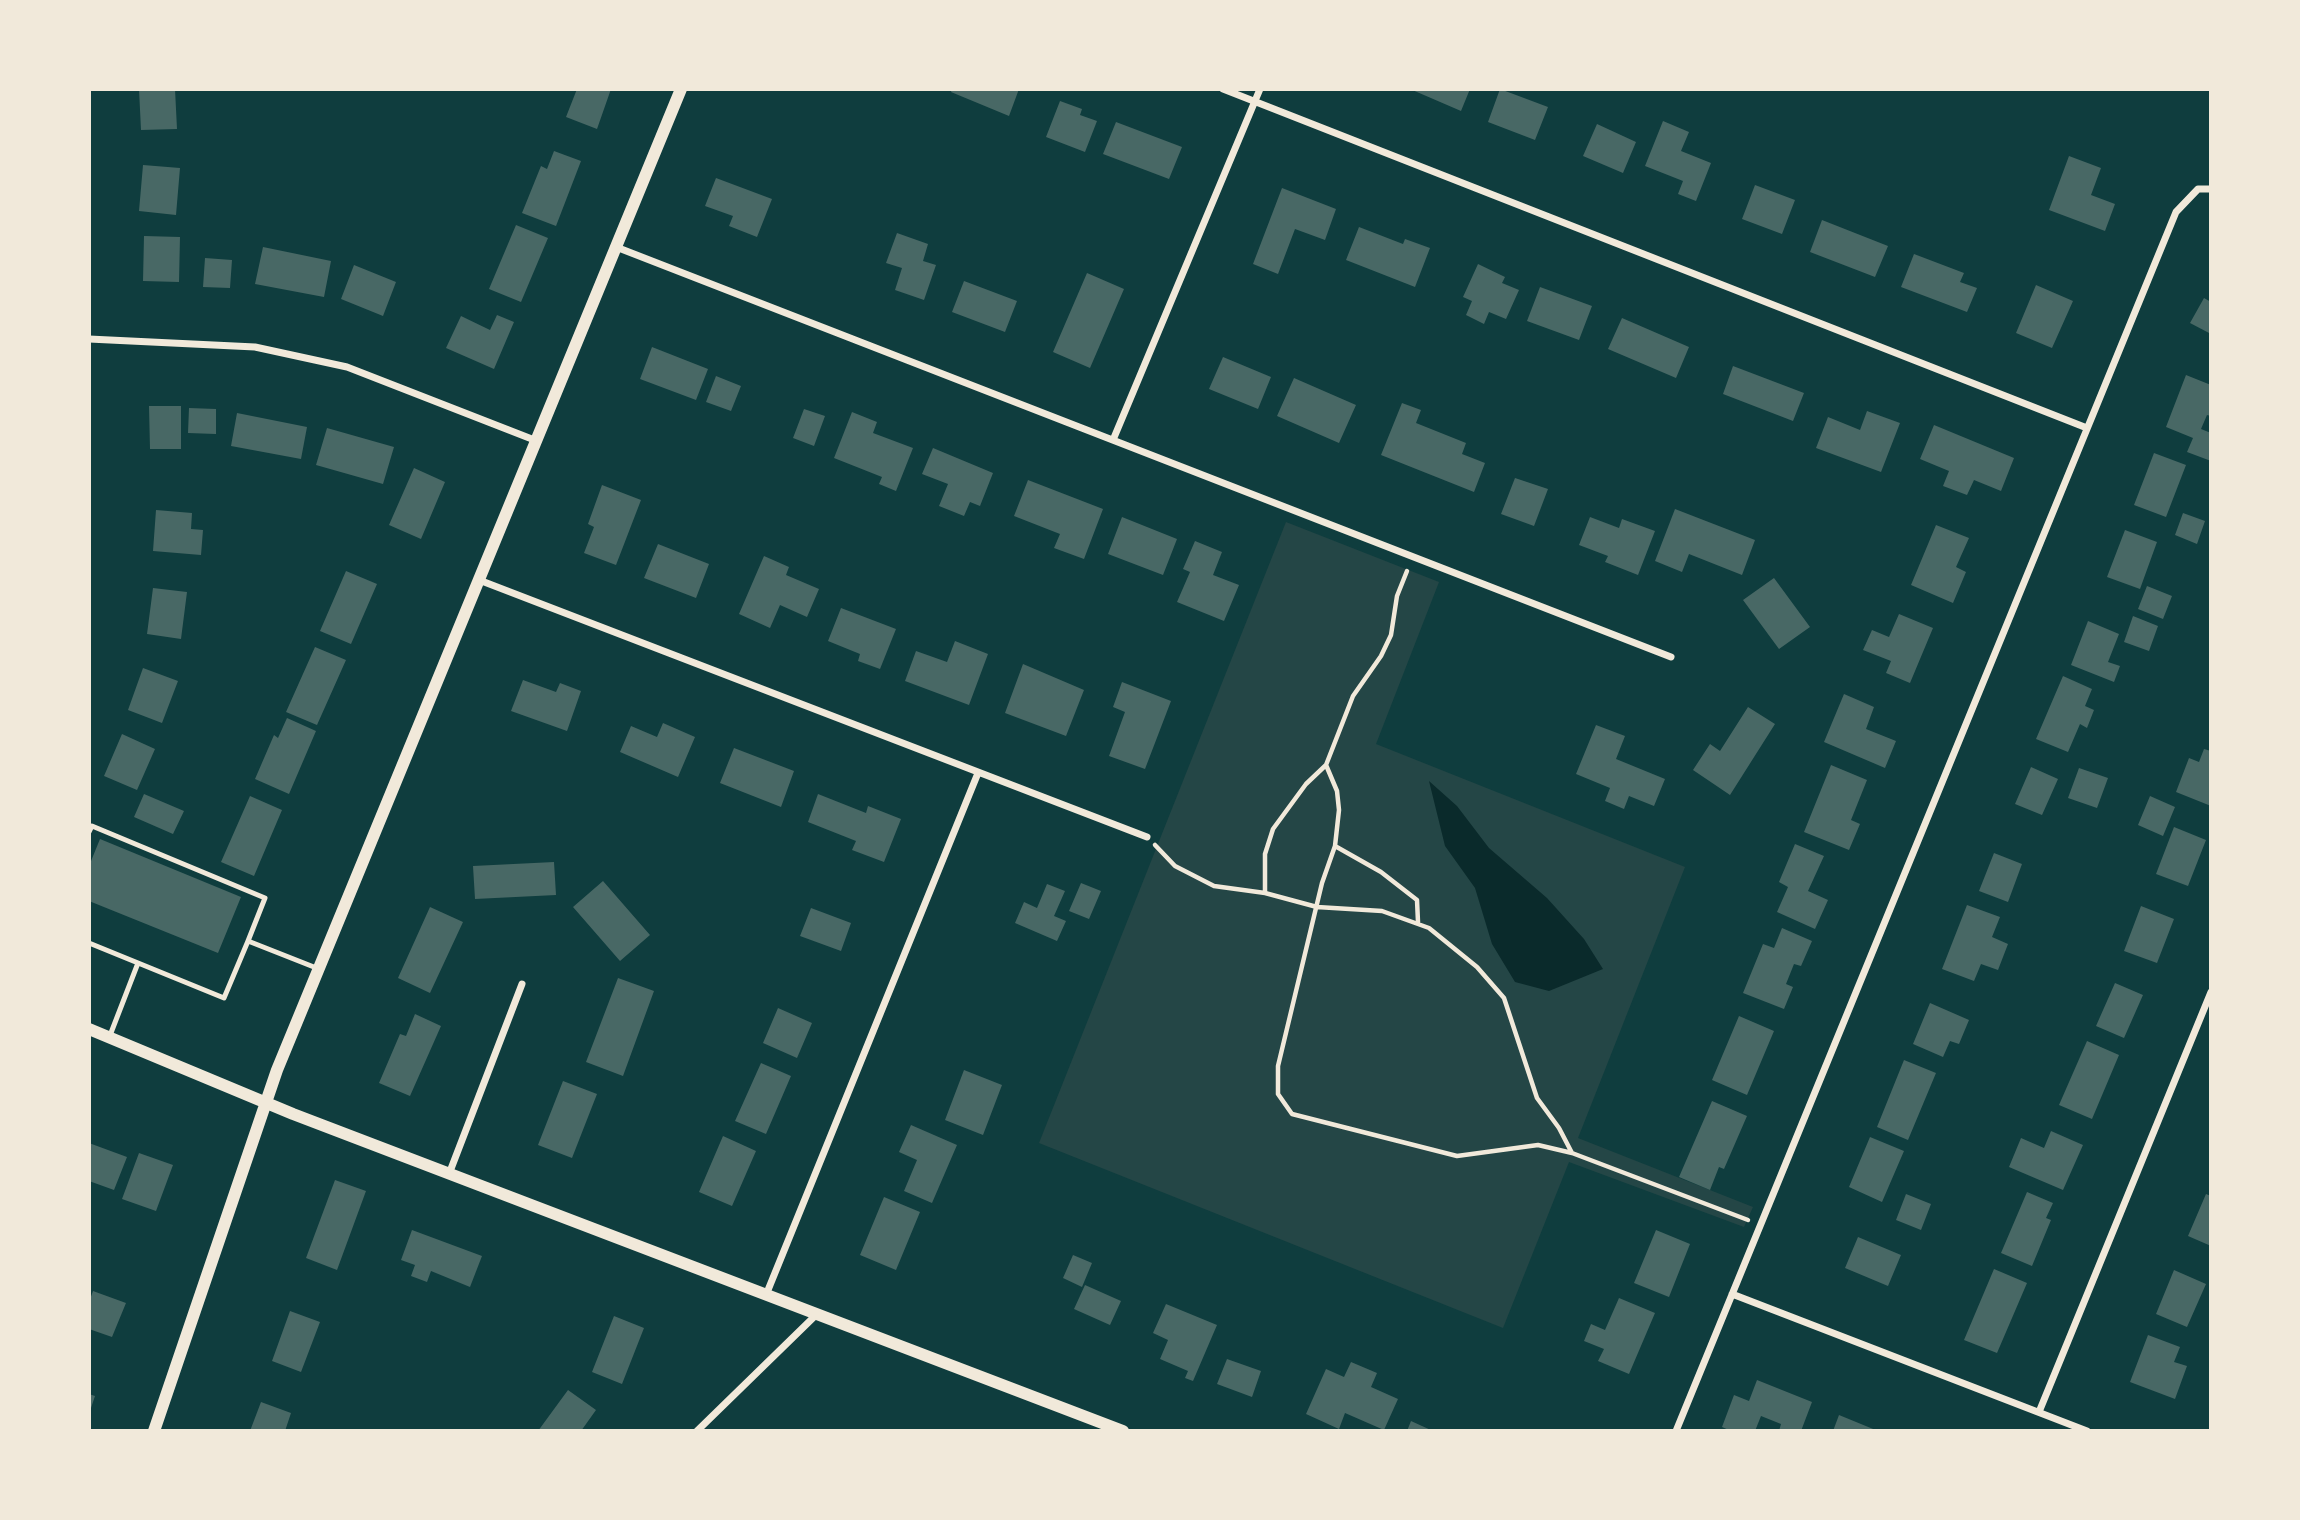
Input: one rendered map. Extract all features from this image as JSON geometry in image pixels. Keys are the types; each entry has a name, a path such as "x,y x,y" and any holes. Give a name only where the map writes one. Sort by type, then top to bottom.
{"street":[{"path":"154,1431 265,1103 681,89"},
{"path":"1223,89 2087,428"},
{"path":"1113,440 1260,89"},
{"path":"1676,1431 2175,212 2198,189 2211,189"},
{"path":"616,247 1671,657"},
{"path":"89,339 255,347 347,367 537,441"},
{"path":"479,580 1147,837"},
{"path":"766,1295 978,773"},
{"path":"449,1174 522,984"},
{"path":"2039,1412 2211,992"},
{"path":"89,1029 265,1103 1124,1431"},
{"path":"1732,1294 2087,1431"},
{"path":"697,1431 817,1314"}],"lane":[{"path":"89,832 92,826 264,898 224,998 89,943"},
{"path":"248,941 319,969"},
{"path":"109,1038 138,963"}],"path":[{"path":"1265,893 1265,854 1273,830 1306,784 1326,765 1353,696 1381,656 1391,635 1397,596 1407,570"},
{"path":"1326,765 1336,791 1339,810 1335,846 1317,907 1278,1066 1278,1094 1292,1114 1457,1156 1538,1145 1572,1153 1761,1225"},
{"path":"1147,837 1175,866 1214,886 1265,893 1317,907 1382,911 1418,922 1477,967 1504,998 1537,1098 1559,1128 1572,1153"},
{"path":"1335,846 1381,872 1417,900 1418,922"}],"shaded area":[{"path":"1286,522 1439,582 1376,744 1685,867 1578,1138 1753,1207 1744,1227 1569,1162 1503,1328 1039,1143"},
{"path":"1429,781 1457,806 1489,848 1547,898 1584,939 1603,969 1549,991 1515,982 1492,944 1475,888 1445,846"}],"building":[{"path":"139,89 175,89 177,129 141,130"},
{"path":"577,89 611,89 597,129 566,117"},
{"path":"952,89 1019,89 1009,116 951,92"},
{"path":"1410,89 1470,89 1461,111"},
{"path":"1500,89 1548,107 1535,140 1488,122"},
{"path":"1060,101 1082,109 1080,115 1097,121 1085,152 1046,137"},
{"path":"1663,121 1689,132 1681,151 1711,163 1696,201 1678,194 1683,181 1645,166"},
{"path":"1116,122 1182,147 1169,179 1103,154"},
{"path":"1597,124 1636,142 1623,173 1583,156"},
{"path":"554,151 581,161 556,226 522,213 541,166 547,169"},
{"path":"2069,156 2101,168 2091,195 2115,204 2105,231 2049,210"},
{"path":"143,165 180,168 176,215 139,211"},
{"path":"716,178 772,199 757,237 729,226 733,216 705,206"},
{"path":"1755,185 1795,200 1782,234 1742,219"},
{"path":"1282,188 1336,209 1325,240 1295,229 1278,274 1253,264"},
{"path":"1822,220 1888,246 1875,277 1810,252"},
{"path":"516,225 548,238 521,302 489,289"},
{"path":"1359,227 1403,244 1405,239 1430,248 1415,287 1346,260"},
{"path":"897,233 928,244 923,261 936,265 924,300 895,290 902,268 886,263"},
{"path":"144,236 180,237 179,282 143,281"},
{"path":"263,247 331,261 324,297 255,284"},
{"path":"1914,254 1964,273 1960,282 1977,288 1967,312 1901,287"},
{"path":"205,258 232,260 230,288 203,287"},
{"path":"1478,264 1505,277 1502,283 1519,290 1506,319 1489,312 1484,324 1466,315 1472,301 1463,297"},
{"path":"354,265 396,282 383,316 341,299"},
{"path":"1087,273 1124,289 1090,368 1053,352"},
{"path":"964,281 1017,301 1005,332 952,312"},
{"path":"2036,285 2073,301 2052,348 2016,333"},
{"path":"1540,287 1592,306 1579,340 1527,321"},
{"path":"2204,298 2211,302 2211,334 2190,323"},
{"path":"497,315 514,322 494,369 446,348 461,316 490,330"},
{"path":"1622,318 1689,347 1676,378 1608,349"},
{"path":"652,347 708,369 696,400 640,379"},
{"path":"1223,357 1271,377 1258,409 1209,389"},
{"path":"1733,366 1804,393 1793,421 1723,394"},
{"path":"2186,375 2211,385 2211,416 2207,415 2201,429 2211,433 2211,461 2187,452 2193,438 2166,427"},
{"path":"716,376 741,386 731,411 706,402"},
{"path":"1294,378 1356,405 1339,443 1277,416"},
{"path":"1402,403 1421,410 1416,423 1466,443 1462,454 1485,463 1474,492 1381,455"},
{"path":"149,406 181,406 181,449 150,449"},
{"path":"189,408 216,409 216,434 188,433"},
{"path":"804,409 825,416 814,446 793,438"},
{"path":"1867,411 1900,423 1881,472 1816,448 1828,417 1860,430"},
{"path":"852,412 877,422 873,433 913,448 896,491 879,484 882,477 834,458"},
{"path":"237,413 307,427 301,459 231,446"},
{"path":"1934,425 2014,458 2001,491 1974,480 1967,495 1943,486 1949,471 1920,459"},
{"path":"327,428 394,447 383,484 316,465"},
{"path":"933,448 993,473 980,506 970,502 964,516 939,506 948,484 922,474"},
{"path":"2154,453 2186,465 2166,517 2134,505"},
{"path":"414,468 445,482 421,539 389,525"},
{"path":"1515,478 1548,489 1534,526 1501,514"},
{"path":"1028,480 1103,509 1084,559 1054,548 1060,534 1014,516"},
{"path":"602,485 641,500 616,565 584,553 594,527 588,524"},
{"path":"1675,509 1755,540 1742,575 1689,554 1682,572 1655,561"},
{"path":"156,510 192,513 191,529 203,530 201,555 153,551"},
{"path":"2183,513 2205,521 2197,544 2175,535"},
{"path":"1122,517 1177,539 1163,575 1108,554"},
{"path":"1590,517 1619,528 1622,519 1655,531 1638,575 1605,562 1608,556 1579,545"},
{"path":"1936,525 1969,538 1956,567 1966,572 1953,603 1911,585"},
{"path":"2125,530 2157,542 2140,589 2107,577"},
{"path":"1195,541 1222,552 1213,575 1239,585 1224,621 1177,602 1190,572 1183,569"},
{"path":"658,544 709,564 696,598 644,578"},
{"path":"764,556 789,567 786,575 819,589 807,617 780,605 770,628 739,614"},
{"path":"346,571 377,584 351,644 320,631"},
{"path":"1774,578 1810,627 1779,649 1743,600"},
{"path":"2147,586 2172,596 2163,619 2138,609"},
{"path":"153,588 187,592 181,639 147,634"},
{"path":"841,608 896,629 880,669 858,661 860,654 828,641"},
{"path":"1899,614 1933,628 1910,683 1886,673 1891,661 1863,650 1872,630 1889,637"},
{"path":"2133,616 2158,626 2149,651 2124,642"},
{"path":"2088,621 2119,634 2108,662 2120,666 2114,682 2071,665"},
{"path":"955,641 988,654 969,705 905,681 916,651 947,662"},
{"path":"315,647 346,660 317,725 286,712"},
{"path":"1023,664 1084,690 1066,736 1005,713"},
{"path":"143,668 178,681 162,723 128,710"},
{"path":"2063,676 2092,689 2085,706 2094,710 2087,728 2080,724 2068,752 2036,739"},
{"path":"523,680 556,692 560,683 581,691 567,731 511,711"},
{"path":"1122,682 1171,701 1145,769 1109,756 1125,712 1113,707"},
{"path":"1844,694 1874,707 1866,729 1896,741 1885,768 1824,742"},
{"path":"1748,707 1775,724 1730,795 1693,770 1710,744 1720,751"},
{"path":"287,718 316,731 289,794 255,779 274,735 278,738"},
{"path":"663,723 695,737 678,777 620,752 631,726 657,737"},
{"path":"1596,725 1625,736 1616,759 1665,779 1654,806 1629,796 1624,809 1605,801 1610,788 1576,774"},
{"path":"122,734 155,749 137,790 104,776"},
{"path":"734,748 794,771 781,807 720,783"},
{"path":"2204,749 2211,751 2211,806 2176,792 2189,758 2199,762"},
{"path":"1831,765 1867,780 1851,820 1860,824 1849,850 1804,832"},
{"path":"2031,767 2058,779 2042,815 2015,804"},
{"path":"2079,768 2108,778 2097,808 2068,798"},
{"path":"144,794 184,811 173,834 134,817"},
{"path":"818,794 866,813 868,806 901,819 884,862 852,850 856,841 808,822"},
{"path":"250,796 282,810 254,876 221,862"},
{"path":"2150,796 2175,807 2163,836 2138,825"},
{"path":"2174,827 2206,840 2188,886 2156,874"},
{"path":"100,839 241,897 218,953 89,901 89,866"},
{"path":"1795,844 1824,856 1808,891 1828,900 1815,929 1777,912 1788,887 1779,882"},
{"path":"1994,853 2022,864 2008,902 1979,891"},
{"path":"554,862 556,895 475,899 473,866"},
{"path":"603,881 650,935 620,961 573,907"},
{"path":"1081,883 1101,891 1089,919 1069,911"},
{"path":"1047,884 1065,891 1054,916 1066,921 1057,941 1015,923 1024,902 1037,908"},
{"path":"1967,905 2000,917 1992,937 2008,944 1998,970 1981,964 1974,981 1942,969"},
{"path":"2141,906 2174,919 2157,963 2124,951"},
{"path":"430,907 463,922 430,993 398,978"},
{"path":"811,908 851,923 841,951 800,936"},
{"path":"1782,928 1812,941 1801,966 1794,964 1786,984 1793,987 1784,1009 1743,993 1763,944 1774,948"},
{"path":"618,978 654,991 623,1076 586,1062"},
{"path":"2115,983 2143,995 2124,1038 2096,1026"},
{"path":"1930,1003 1969,1020 1959,1044 1950,1041 1943,1057 1913,1044"},
{"path":"778,1008 812,1023 797,1058 763,1043"},
{"path":"415,1014 441,1026 410,1096 379,1083 400,1034 406,1036"},
{"path":"1739,1016 1774,1031 1747,1095 1712,1080"},
{"path":"2087,1041 2119,1055 2092,1119 2059,1105"},
{"path":"1904,1060 1936,1073 1908,1140 1877,1127"},
{"path":"761,1063 791,1076 766,1134 735,1121"},
{"path":"964,1070 1002,1085 983,1135 945,1120"},
{"path":"563,1081 597,1094 572,1158 538,1145"},
{"path":"1712,1101 1747,1116 1724,1169 1719,1167 1710,1190 1679,1177"},
{"path":"911,1125 957,1145 932,1203 904,1191 917,1160 899,1152"},
{"path":"2051,1131 2083,1145 2063,1190 2009,1167 2021,1138 2044,1148"},
{"path":"723,1136 756,1151 732,1206 699,1192"},
{"path":"1870,1137 1904,1151 1882,1202 1849,1187"},
{"path":"89,1143 127,1157 114,1190 89,1181"},
{"path":"139,1153 173,1165 156,1211 122,1199"},
{"path":"335,1180 366,1191 337,1270 306,1258"},
{"path":"2027,1192 2053,1203 2046,1218 2051,1220 2032,1266 2001,1253"},
{"path":"1906,1194 1931,1204 1921,1230 1896,1220"},
{"path":"2206,1194 2211,1196 2211,1246 2188,1236"},
{"path":"884,1197 920,1212 896,1270 860,1255"},
{"path":"412,1230 482,1256 470,1287 431,1271 427,1282 411,1276 415,1265 401,1260"},
{"path":"1656,1230 1690,1244 1669,1297 1634,1283"},
{"path":"1858,1237 1901,1255 1888,1286 1845,1268"},
{"path":"1073,1255 1092,1263 1082,1287 1063,1278"},
{"path":"1994,1269 2027,1283 1997,1353 1964,1340"},
{"path":"2174,1270 2206,1284 2187,1327 2156,1314"},
{"path":"1085,1285 1121,1301 1110,1325 1074,1309"},
{"path":"93,1291 126,1303 112,1337 89,1329 89,1302"},
{"path":"1619,1298 1655,1313 1629,1374 1598,1361 1604,1349 1584,1341 1591,1324 1605,1330"},
{"path":"1166,1304 1217,1325 1193,1381 1185,1378 1188,1371 1160,1359 1168,1340 1153,1333"},
{"path":"290,1311 320,1322 301,1372 272,1361"},
{"path":"614,1316 644,1328 622,1384 592,1372"},
{"path":"2148,1335 2180,1347 2174,1362 2187,1366 2175,1399 2130,1382"},
{"path":"1227,1359 1261,1371 1252,1397 1217,1384"},
{"path":"1351,1362 1377,1373 1371,1387 1398,1399 1384,1430 1345,1413 1339,1429 1306,1414 1326,1369 1344,1377"},
{"path":"1757,1380 1812,1402 1801,1431 1779,1431 1781,1424 1761,1416 1755,1431 1731,1431 1722,1427 1734,1395 1749,1401"},
{"path":"568,1390 596,1410 581,1431 538,1431"},
{"path":"89,1394 95,1396 90,1411 89,1411"},
{"path":"261,1402 291,1413 285,1431 250,1431"},
{"path":"1839,1415 1878,1431 1833,1431"},
{"path":"1411,1421 1433,1431 1407,1431"}]}
